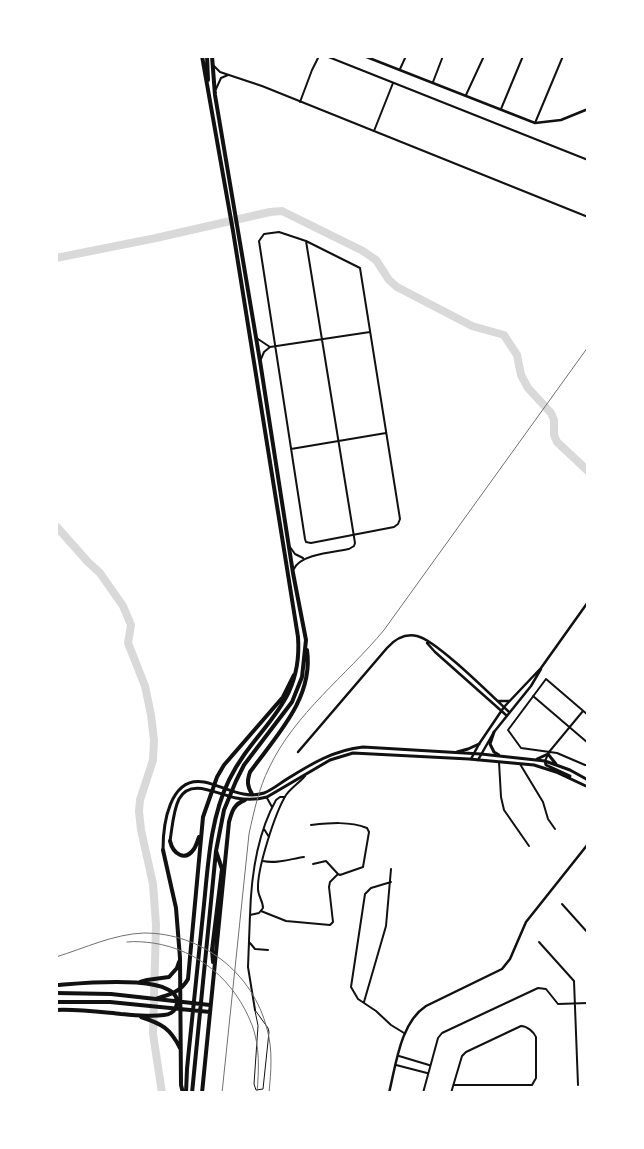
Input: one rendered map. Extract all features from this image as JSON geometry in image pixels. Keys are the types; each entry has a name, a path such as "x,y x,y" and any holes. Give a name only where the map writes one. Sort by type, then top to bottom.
{"highway":[{"path":"184,1093 213,833 222,796 240,762 286,701 294,680 300,651 233,231 202,56"},
{"path":"207,56 208,89"},
{"path":"212,56 215,95 260,360 288,544 308,654 303,690 295,710 250,772 248,788 252,794"},
{"path":"192,1093 216,851 224,810 236,781 249,758 292,702 302,677 306,640"},
{"path":"155,999 176,992 188,978 200,834 203,817 217,777 224,766 283,697 297,669"},
{"path":"202,1093 231,814 238,803 245,800"},
{"path":"170,841 176,854 189,854 194,849 200,834"},
{"path":"163,850 176,908 180,958 181,1085 184,1093"},
{"path":"214,967 212,950 222,868 216,851"},
{"path":"140,982 168,977 177,968 180,958"},
{"path":"56,985 140,982 159,985 172,992 176,999 176,1007 165,1016 75,1009 56,1010"},
{"path":"56,994 111,994 210,1005"},
{"path":"56,1002 110,1002 210,1012"},
{"path":"136,1015 156,1022 172,1033 181,1050"}],"main road":[{"path":"494,732 490,744 494,752 500,756"},
{"path":"451,753 468,749 478,744"},
{"path":"163,850 167,816 173,796 178,790 191,783 203,782 234,792 252,794 268,790 318,760 348,749 363,747 481,754 545,761 588,780"},
{"path":"170,841 177,804 184,794 190,790 200,788 245,800 267,797 330,760 342,755 363,752 471,759 542,767 588,787"},
{"path":"534,760 549,753 557,765"},
{"path":"545,761 546,765 565,773 574,780"}],"street":[{"path":"300,102 319,56"},
{"path":"326,56 588,160"},
{"path":"400,69 406,56"},
{"path":"433,82 444,56"},
{"path":"466,95 484,56"},
{"path":"501,109 524,56"},
{"path":"535,123 562,56"},
{"path":"366,57 535,123 561,120 588,110"},
{"path":"213,65 220,72 374,131 588,218"},
{"path":"215,95 221,78 231,75"},
{"path":"374,131 393,83"},
{"path":"279,232 306,241 360,268 400,518 398,524 394,527 311,543 306,542 259,241 264,234 279,232"},
{"path":"293,573 296,563 303,558 354,546 354,534 306,241"},
{"path":"260,360 264,352 270,347 370,332"},
{"path":"256,337 270,347"},
{"path":"291,449 386,433"},
{"path":"288,544 295,554 303,558"},
{"path":"471,759 478,744 504,707 541,668 588,602"},
{"path":"298,752 392,642 400,637 410,635 419,636 439,649 509,712"},
{"path":"425,640 435,652 506,716"},
{"path":"478,760 494,732 535,680 541,668"},
{"path":"588,715 548,679 545,680 508,731 521,748 557,753 588,765"},
{"path":"534,696 588,743"},
{"path":"496,700 510,701"},
{"path":"545,761 549,753 583,711"},
{"path":"499,762 501,797 504,810 529,846"},
{"path":"520,764 543,802 548,819 555,829"},
{"path":"261,911 263,905 258,884 269,837 285,797 306,774"},
{"path":"267,797 272,806"},
{"path":"268,950 255,949 252,946 249,936 250,906 261,834 277,798 285,797"},
{"path":"255,1010 248,967 250,915 261,911 286,921 330,925 333,922 329,896 330,882 338,874 345,874 363,867 368,843 369,832 367,828 356,824 343,823 312,825"},
{"path":"263,828 269,837"},
{"path":"389,1093 405,1033 411,1021 420,1010 502,969 510,959 526,922 588,844"},
{"path":"263,860 272,863 290,858 304,858"},
{"path":"313,864 326,861 338,874"},
{"path":"364,1002 386,926 391,869"},
{"path":"391,882 368,890 364,898 351,985 356,997 376,1011 391,1025 405,1033"},
{"path":"562,904 588,933"},
{"path":"539,942 574,981 578,1085"},
{"path":"423,1093 429,1065 438,1038 442,1033 538,988 546,990 558,1004 588,1003"},
{"path":"451,1093 462,1056 466,1052 521,1026 534,1033 536,1038 536,1078 534,1083 530,1085 454,1085"},
{"path":"399,1056 429,1065"},
{"path":"396,1065 427,1072"}],"lane":[{"path":"255,1010 269,1032 264,1089 261,1090 256,1090 254,1084 258,1034 255,1010"}],"waterway":[{"path":"56,258 282,211 363,251 376,260 389,280 397,287 472,326 504,335 517,355 521,375 528,388 551,413 554,420 554,435 557,442 588,471"},
{"path":"56,526 100,573 123,606 131,625 128,643 145,686 151,715 154,740 153,760 140,800 139,811 141,830 153,884 156,925 153,1034 162,1093"}],"railway":[{"path":"222,1093 249,834 265,776 280,748 307,712 384,630 588,347"},
{"path":"56,957 111,939 144,933 186,940 205,949 222,960 237,974 250,990 260,1009 267,1029 271,1053 269,1093"},
{"path":"127,942 153,943 185,953 200,960 225,982 245,1009 255,1033 258,1058 257,1093"}]}
